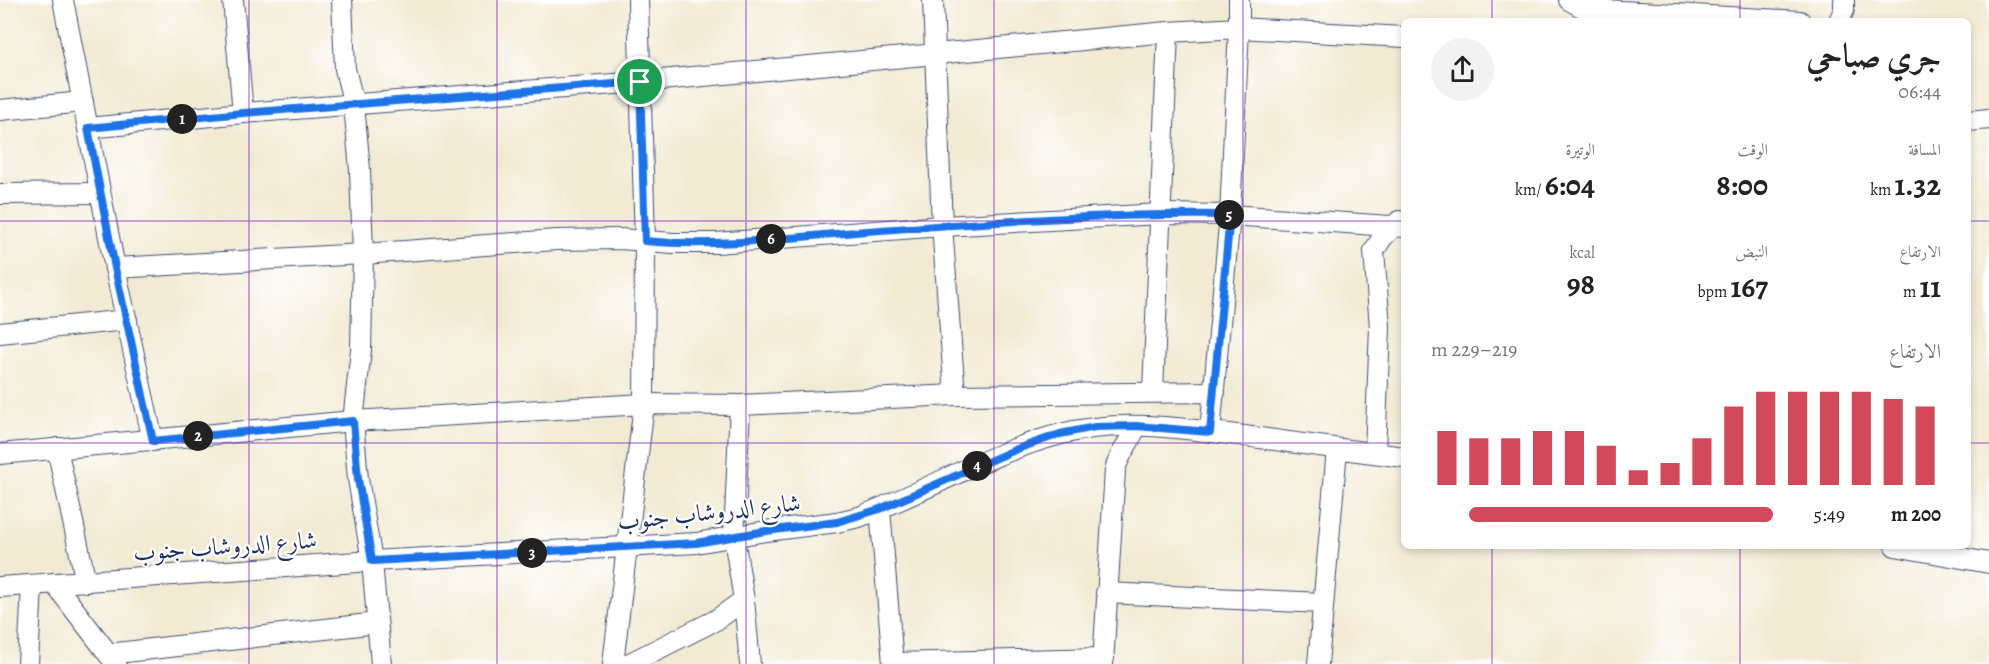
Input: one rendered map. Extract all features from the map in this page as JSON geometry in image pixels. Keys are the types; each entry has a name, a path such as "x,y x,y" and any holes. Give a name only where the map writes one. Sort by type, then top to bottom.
{"street":[{"path":"63,0 115,268 153,441"},
{"path":"233,0 243,113"},
{"path":"342,0 345,69 354,105 360,170 363,254 362,350 353,421 358,479 372,561 381,664"},
{"path":"613,664 644,404 645,241 638,0"},
{"path":"933,0 942,226 955,394"},
{"path":"1210,432 1230,215 1239,0"},
{"path":"1840,18 1844,10 1844,0"},
{"path":"1581,8 1749,18"},
{"path":"88,128 243,113 640,82 1168,32 1239,28 1401,37"},
{"path":"1153,392 1168,32"},
{"path":"0,110 82,102"},
{"path":"1971,121 1989,119"},
{"path":"0,194 100,193"},
{"path":"115,268 556,240 620,239 716,243 942,226 1161,214 1401,222"},
{"path":"1375,453 1380,327 1374,251 1382,238 1401,222"},
{"path":"0,333 127,320"},
{"path":"0,454 353,421 644,404 740,405 955,394 1215,392"},
{"path":"740,405 734,538 744,600 750,664"},
{"path":"880,509 893,664 1104,661 1106,593 1115,470 1117,460 1131,441 1136,426"},
{"name":"شارع الدروشاب جنوب","path":"0,587 372,561 626,548 734,538 766,531 837,522 880,509 1017,449 1060,434 1095,427 1136,426 1210,432 1401,457"},
{"path":"57,448 86,582"},
{"path":"1318,664 1337,449"},
{"path":"1912,549 1989,563"},
{"path":"54,584 112,659 377,623"},
{"path":"28,664 32,585"},
{"path":"1106,593 1323,603"},
{"path":"627,664 716,620 744,600"}],"route":[{"path":"640,82 645,241 716,243 942,226 1161,214 1230,215 1210,432 1136,426 1095,427 1060,434 1017,449 859,517 734,538 626,548 372,561 358,479 353,421 153,441 115,268 88,128 243,113 640,82"}]}
